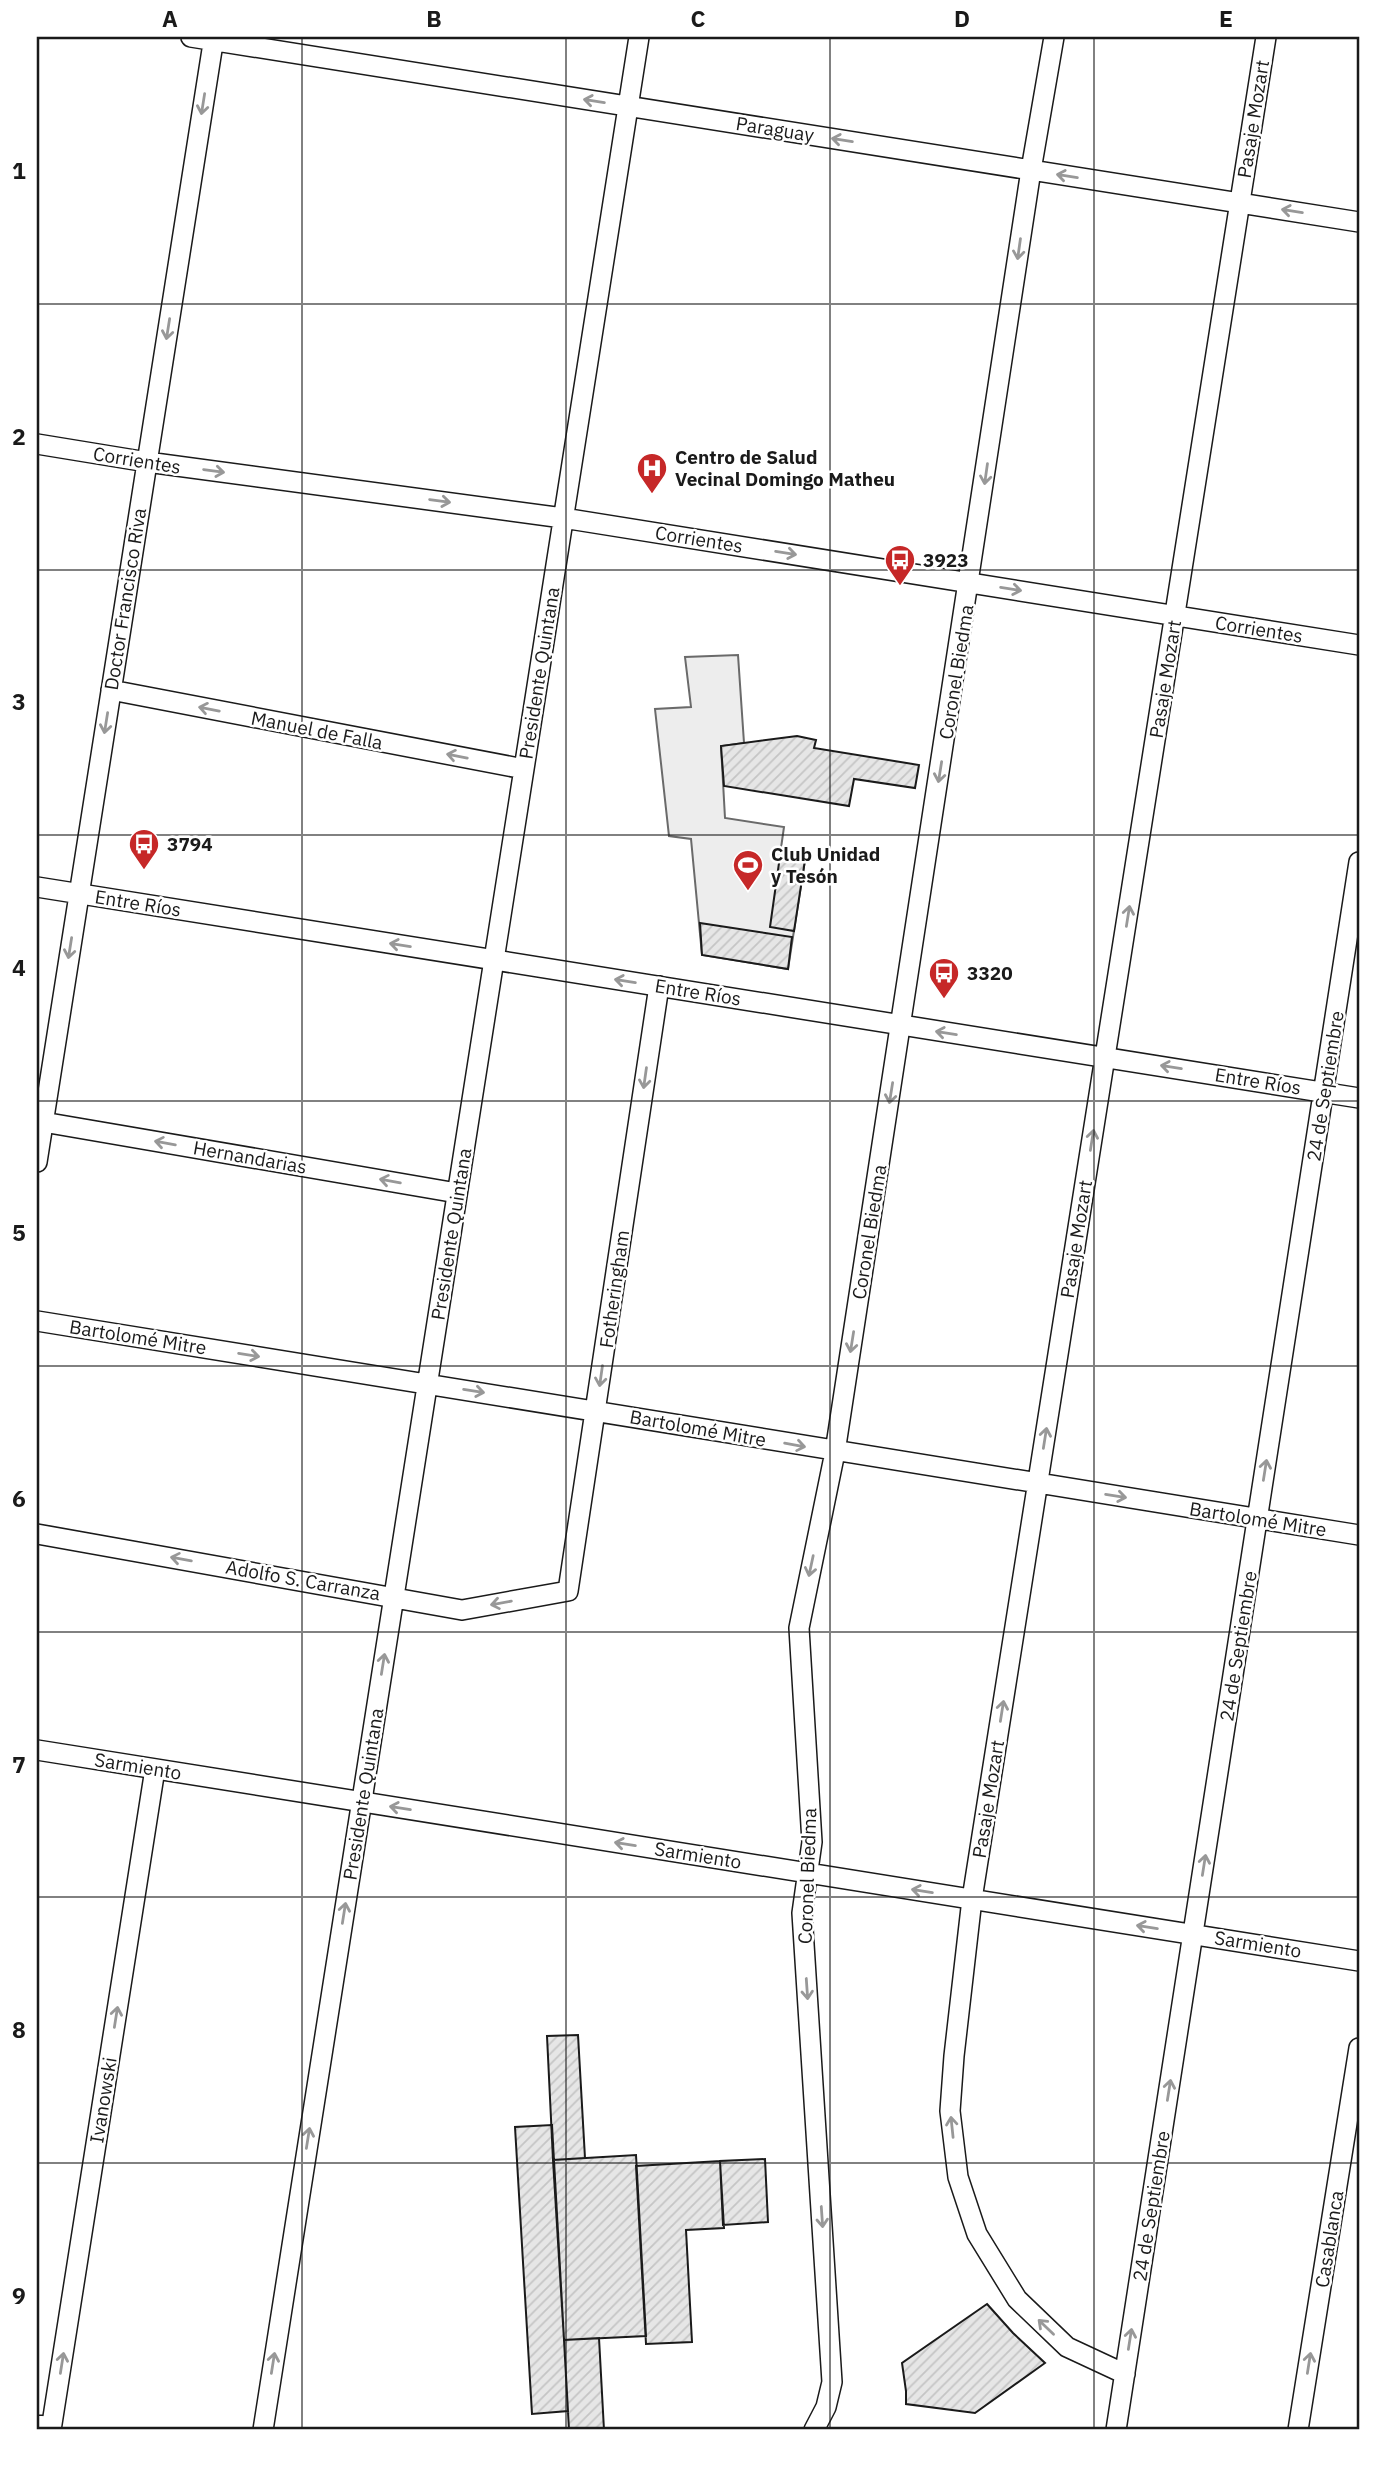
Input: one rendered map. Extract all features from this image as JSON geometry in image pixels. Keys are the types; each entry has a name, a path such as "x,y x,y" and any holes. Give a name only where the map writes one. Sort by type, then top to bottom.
{"main road":[{"path":"37,2430 42,2430"}],"street":[{"name":"Paraguay","path":"191,37 213,38 1359,222"},
{"name":"Presidente Quintana","path":"262,2430 639,37"},
{"name":"Coronel Biedma","path":"814,2430 826,2407 832,2382 802,1913 812,1842 799,1628 835,1451 970,583 1031,170 1054,37"},
{"name":"Pasaje Mozart","path":"1125,2374 1067,2347 1017,2299 977,2234 958,2177 950,2111 972,1899 1266,37"},
{"name":"Doctor Francisco Riva","path":"37,1162 213,38"},
{"name":"Corrientes","path":"37,444 147,462 563,518 1359,645"},
{"name":"Manuel de Falla","path":"111,690 524,769"},
{"name":"24 de Septiembre","path":"1116,2430 1359,862"},
{"name":"Entre Ríos","path":"37,887 1359,1098"},
{"name":"Fotheringham","path":"568,1591 659,986"},
{"name":"Hernandarias","path":"43,1122 457,1193"},
{"name":"Bartolomé Mitre","path":"37,1321 1359,1535"},
{"name":"Adolfo S. Carranza","path":"37,1534 462,1610 568,1591"},
{"name":"Sarmiento","path":"37,1750 1359,1961"},
{"name":"Ivanowski","path":"51,2430 155,1769"},
{"name":"Casablanca","path":"1298,2430 1359,2048"}],"shaded area":[{"path":"738,655 744,743 721,746 725,818 784,827 780,855 805,860 788,969 702,955 691,839 669,836 655,709 691,707 685,657"}],"building":[{"path":"797,736 816,740 814,748 919,765 915,788 854,779 849,806 724,786 721,746"},
{"path":"780,856 805,860 794,931 770,927"},
{"path":"700,923 792,937 788,969 702,955"},
{"path":"578,2035 585,2158 553,2160 547,2036"},
{"path":"552,2125 568,2411 532,2414 515,2127"},
{"path":"636,2155 646,2336 564,2340 553,2160"},
{"path":"765,2159 768,2222 723,2225 720,2161"},
{"path":"720,2161 724,2228 686,2230 692,2342 646,2344 636,2166"},
{"path":"987,2304 1045,2363 975,2413 906,2404 902,2363"},
{"path":"599,2338 604,2430 569,2430 564,2340"}],"place":[{"name":"Centro de Salud Vecinal Domingo Matheu","path":"652,495"},
{"name":"3923","path":"900,587"},
{"name":"3794","path":"144,871"},
{"name":"Club Unidad y Tesón","path":"748,892"},
{"name":"3320","path":"944,1000"}]}
